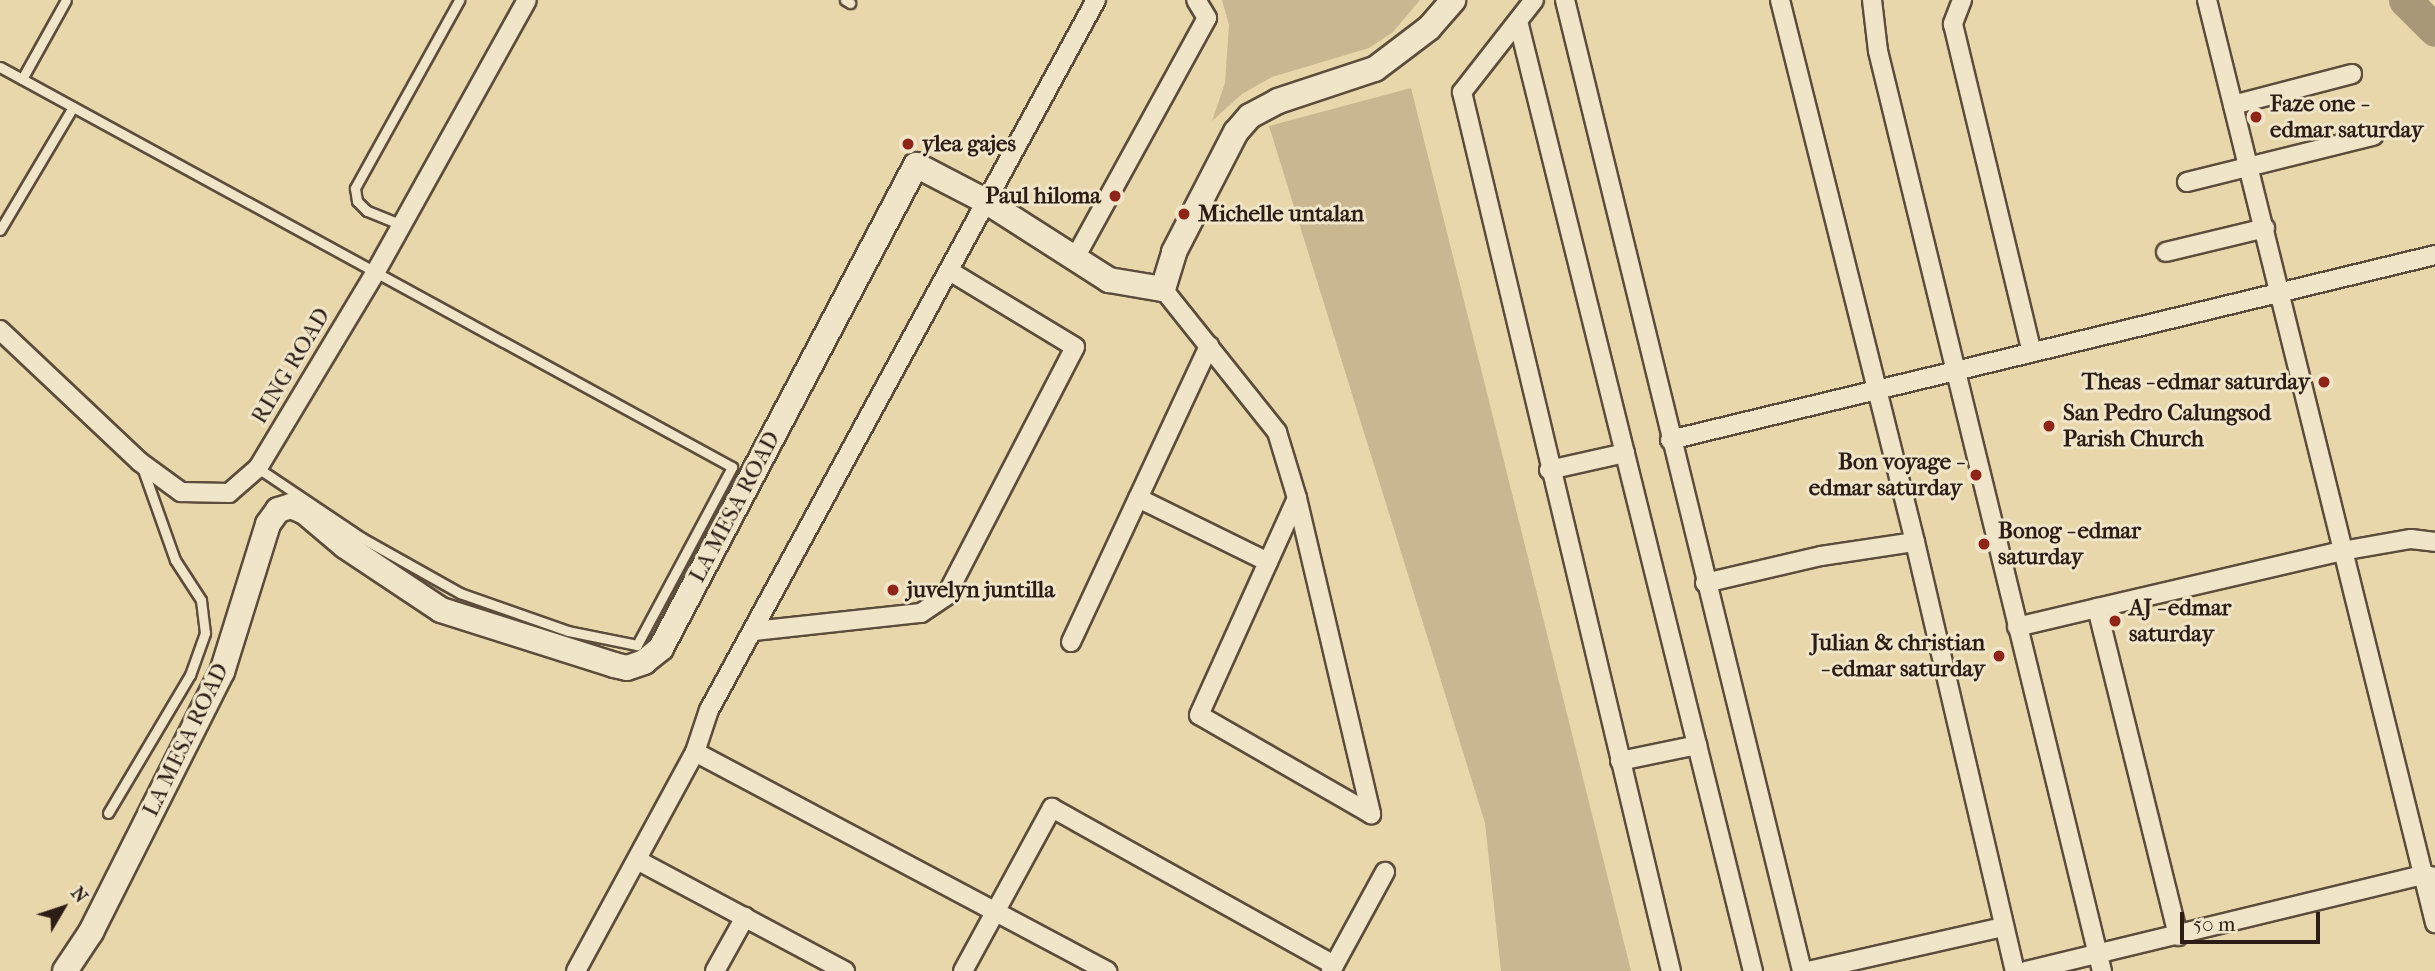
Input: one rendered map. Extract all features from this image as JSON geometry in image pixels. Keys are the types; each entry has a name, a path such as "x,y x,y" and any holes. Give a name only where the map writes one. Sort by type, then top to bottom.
{"street":[{"name":"RING ROAD","path":"0,330 140,462 181,492 213,496 229,494 258,468 375,273 527,0"},
{"path":"576,971 695,752 709,710 951,272 1096,0"},
{"path":"1075,258 1207,18 1196,0"},
{"path":"1297,498 1199,715 1371,814 1297,498 1277,432 1163,289 1174,252 1236,132 1250,116 1278,101 1375,69 1429,28 1453,0"},
{"path":"1534,0 1462,92 1549,470 1671,971"},
{"path":"1564,0 1802,971"},
{"path":"1780,0 1874,390 1915,542 2015,971"},
{"path":"1872,0 1878,51 2101,963"},
{"path":"1962,0 1953,24 2032,352"},
{"path":"2207,0 2342,551 2429,876 2435,923"},
{"path":"1518,21 1753,971"},
{"path":"2233,105 2353,74"},
{"path":"2188,182 2247,164 2373,136"},
{"name":"LA MESA ROAD","path":"65,971 91,932 222,672 268,524 278,510 291,506 305,512 345,546 441,610 627,668 645,662 661,648 916,165 987,202 1109,280 1129,287 1163,289"},
{"path":"2166,252 2265,228"},
{"path":"1670,440 2435,254"},
{"path":"754,631 921,613 946,596 1075,347 951,272"},
{"path":"1071,642 1209,346"},
{"path":"1549,470 1625,453"},
{"path":"1138,498 1268,562"},
{"path":"2017,627 2342,551 2411,539 2435,541"},
{"path":"1705,583 1821,556 1915,542"},
{"path":"2097,608 2178,936"},
{"path":"1620,761 1697,745"},
{"path":"695,752 1107,971"},
{"path":"963,971 1052,808 1333,968 1385,872"},
{"path":"637,860 833,968"},
{"path":"2026,971 2101,963 2178,936 2429,876"},
{"path":"715,971 745,918"},
{"path":"1808,971 2004,927"}],"lane":[{"path":"22,79 66,0"},
{"path":"402,225 367,211 357,201 355,188 459,0"},
{"path":"0,67 732,467 637,645 568,631 460,593 362,538 258,468"},
{"path":"0,230 73,107"},
{"path":"108,813 190,675 205,633 201,600 176,560 140,462"}],"shaded area":[{"path":"1222,0 1420,0 1393,32 1369,48 1272,77 1242,94 1212,121 1225,83 1229,25"},
{"path":"1411,88 1631,971 1501,971 1485,823 1269,126"}],"waterway":[{"path":"2405,0 2435,30"}],"place":[{"name":"Faze one - edmar saturday","path":"2256,117"},
{"name":"ylea gajes","path":"908,144"},
{"name":"Paul hiloma","path":"1115,196"},
{"name":"Michelle untalan","path":"1184,214"},
{"name":"Theas - edmar saturday","path":"2324,382"},
{"name":"San Pedro Calungsod Parish Church","path":"2049,426"},
{"name":"Bon voyage - edmar saturday","path":"1976,475"},
{"name":"Bonog - edmar saturday","path":"1984,544"},
{"name":"juvelyn juntilla","path":"893,590"},
{"name":"AJ - edmar saturday","path":"2115,621"},
{"name":"Julian & christian - edmar saturday","path":"1999,656"}]}
